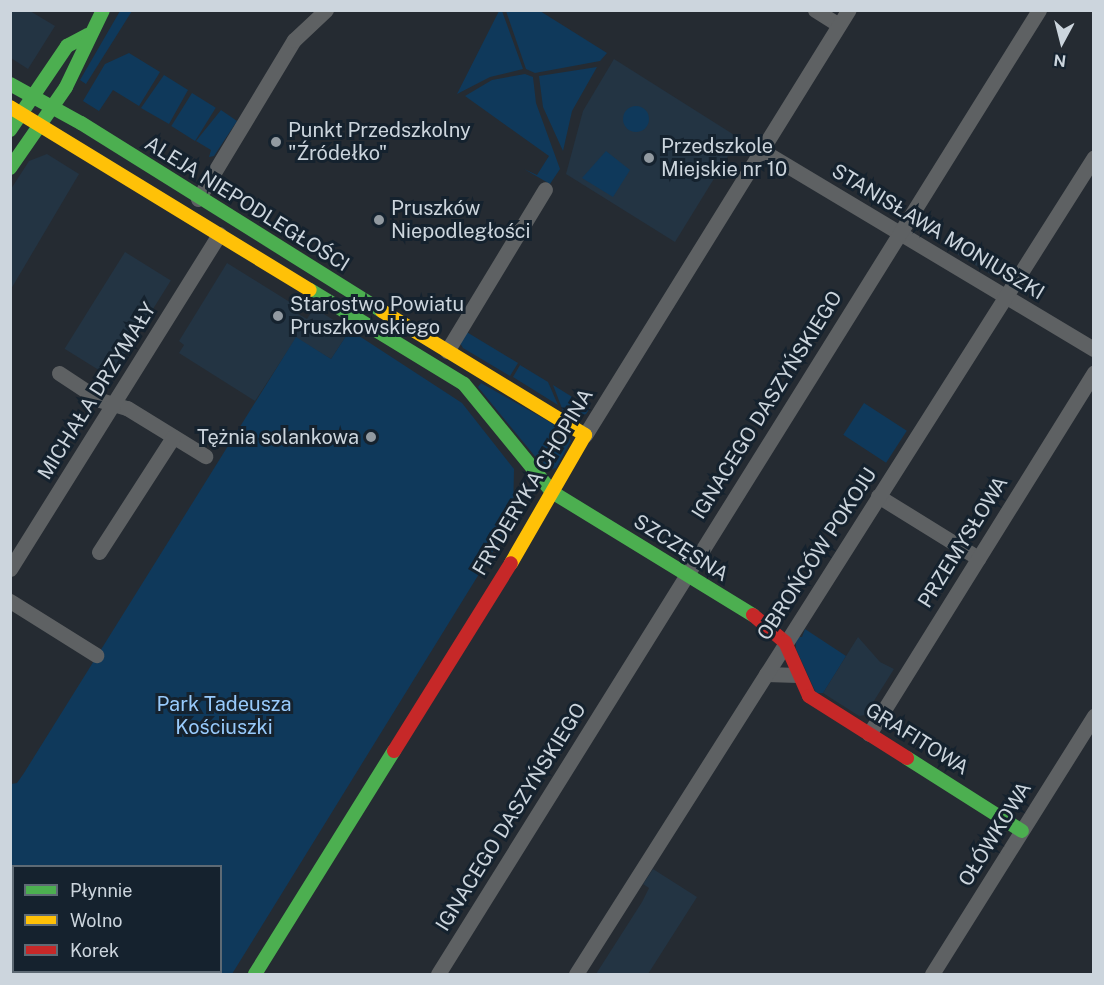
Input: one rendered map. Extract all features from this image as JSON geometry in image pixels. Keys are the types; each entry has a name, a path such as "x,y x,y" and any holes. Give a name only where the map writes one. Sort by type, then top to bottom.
{"street":[{"path":"10,168 85,54 88,35 103,10"},
{"path":"198,199 294,40 326,10"},
{"path":"815,10 839,25"},
{"name":"FRYDERYKA CHOPINA","path":"255,975 848,10"},
{"name":"IGNACEGO DASZYŃSKIEGO","path":"438,975 1039,10"},
{"path":"10,130 16,110 33,97 67,46 88,35"},
{"name":"ALEJA NIEPODLEGŁOŚCI","path":"10,84 142,161 198,199 585,435"},
{"name":"ALEJA NIEPODLEGŁOŚCI","path":"16,110 464,384 552,492"},
{"name":"STANISŁAWA MONIUSZKI","path":"761,150 1094,349"},
{"name":"OBROŃCÓW POKOJU","path":"576,975 1094,157"},
{"path":"130,180 142,161"},
{"path":"447,351 545,189"},
{"name":"MICHAŁA DRZYMAŁY","path":"10,569 219,234"},
{"path":"464,384 475,368"},
{"name":"PRZEMYSŁOWA","path":"869,734 1094,372"},
{"path":"59,373 113,404 127,408 205,456"},
{"path":"99,552 173,437"},
{"name":"SZCZĘSNA","path":"552,492 687,574 746,612 785,642"},
{"path":"878,496 978,558"},
{"path":"10,601 96,655"},
{"name":"GRAFITOWA","path":"785,642 809,696 1022,831"},
{"path":"766,674 798,675"},
{"name":"OŁÓWKOWA","path":"932,975 1094,716"}],"shaded area":[{"path":"10,11 30,11 55,26 28,69 11,58"},
{"name":"Przedszkole Miejskie nr 10","path":"614,59 739,138 675,242 566,174 583,111"},
{"path":"47,154 79,174 11,289 11,189 29,161"},
{"path":"965,243 1008,269 1004,276 995,277 957,254"},
{"path":"125,252 171,281 110,377 65,349"},
{"path":"227,263 301,309 298,314 307,319 314,308 350,330 331,359 296,338 255,401 179,353 184,345 179,341"},
{"path":"858,637 880,662 894,669 865,715 859,716 823,693"},
{"path":"653,869 697,897 648,974 596,974 642,902 649,888 643,884"}],"green space":[{"path":"120,11 132,11 86,84 80,80"},
{"path":"499,11 502,11 523,69 490,77 457,94"},
{"path":"506,11 540,11 607,53 600,61 535,73 526,69"},
{"path":"129,53 160,72 139,106 113,90 99,111 83,101 105,64"},
{"path":"597,67 572,111 563,151 543,107 539,76"},
{"path":"525,74 533,77 536,103 560,169 550,184 524,169 537,175 549,156 465,96 492,80"},
{"path":"164,75 188,90 169,124 141,108"},
{"path":"192,93 216,108 195,141 171,126"},
{"path":"636,106 645,110 649,119 645,128 636,132 627,128 623,119 627,110"},
{"path":"221,110 237,121 214,156 209,157 211,150 196,141"},
{"path":"606,151 630,170 613,197 582,178"},
{"name":"Park Tadeusza Kościuszki","path":"350,330 462,403 514,469 513,519 232,974 11,974 11,784 17,783 24,773 296,337 331,359"},
{"path":"465,331 518,363 510,376 463,348 460,343"},
{"path":"520,365 548,382 558,405 513,377"},
{"path":"481,383 562,429 538,460 478,387"},
{"path":"553,385 590,408 586,414 578,417 563,411"},
{"path":"864,403 907,431 886,463 843,435"},
{"path":"566,432 571,441 556,468 544,471 541,465"},
{"path":"805,629 846,656 823,693 816,693 796,649 796,637 802,637"}],"traffic: fast":[{"path":"10,168 66,87 103,10"},
{"path":"10,130 67,46 88,35"},
{"path":"10,84 81,123 382,311"},
{"path":"310,290 464,384 552,492 753,615"},
{"path":"255,974 394,751"},
{"path":"907,758 1022,831"}],"traffic: slow":[{"path":"10,107 310,290"},
{"path":"382,311 585,435 511,563"}],"traffic: jam":[{"path":"394,751 511,563"},
{"path":"753,615 785,642 809,696 907,758"}],"place":[{"name":"Punkt Przedszkolny \"Źródełko\"","path":"276,142"},
{"name":"Przedszkole Miejskie nr 10","path":"649,158"},
{"name":"Pruszków Niepodległości","path":"379,220"},
{"name":"Starostwo Powiatu Pruszkowskiego","path":"278,316"},
{"name":"Tężnia solankowa","path":"371,437"}]}
